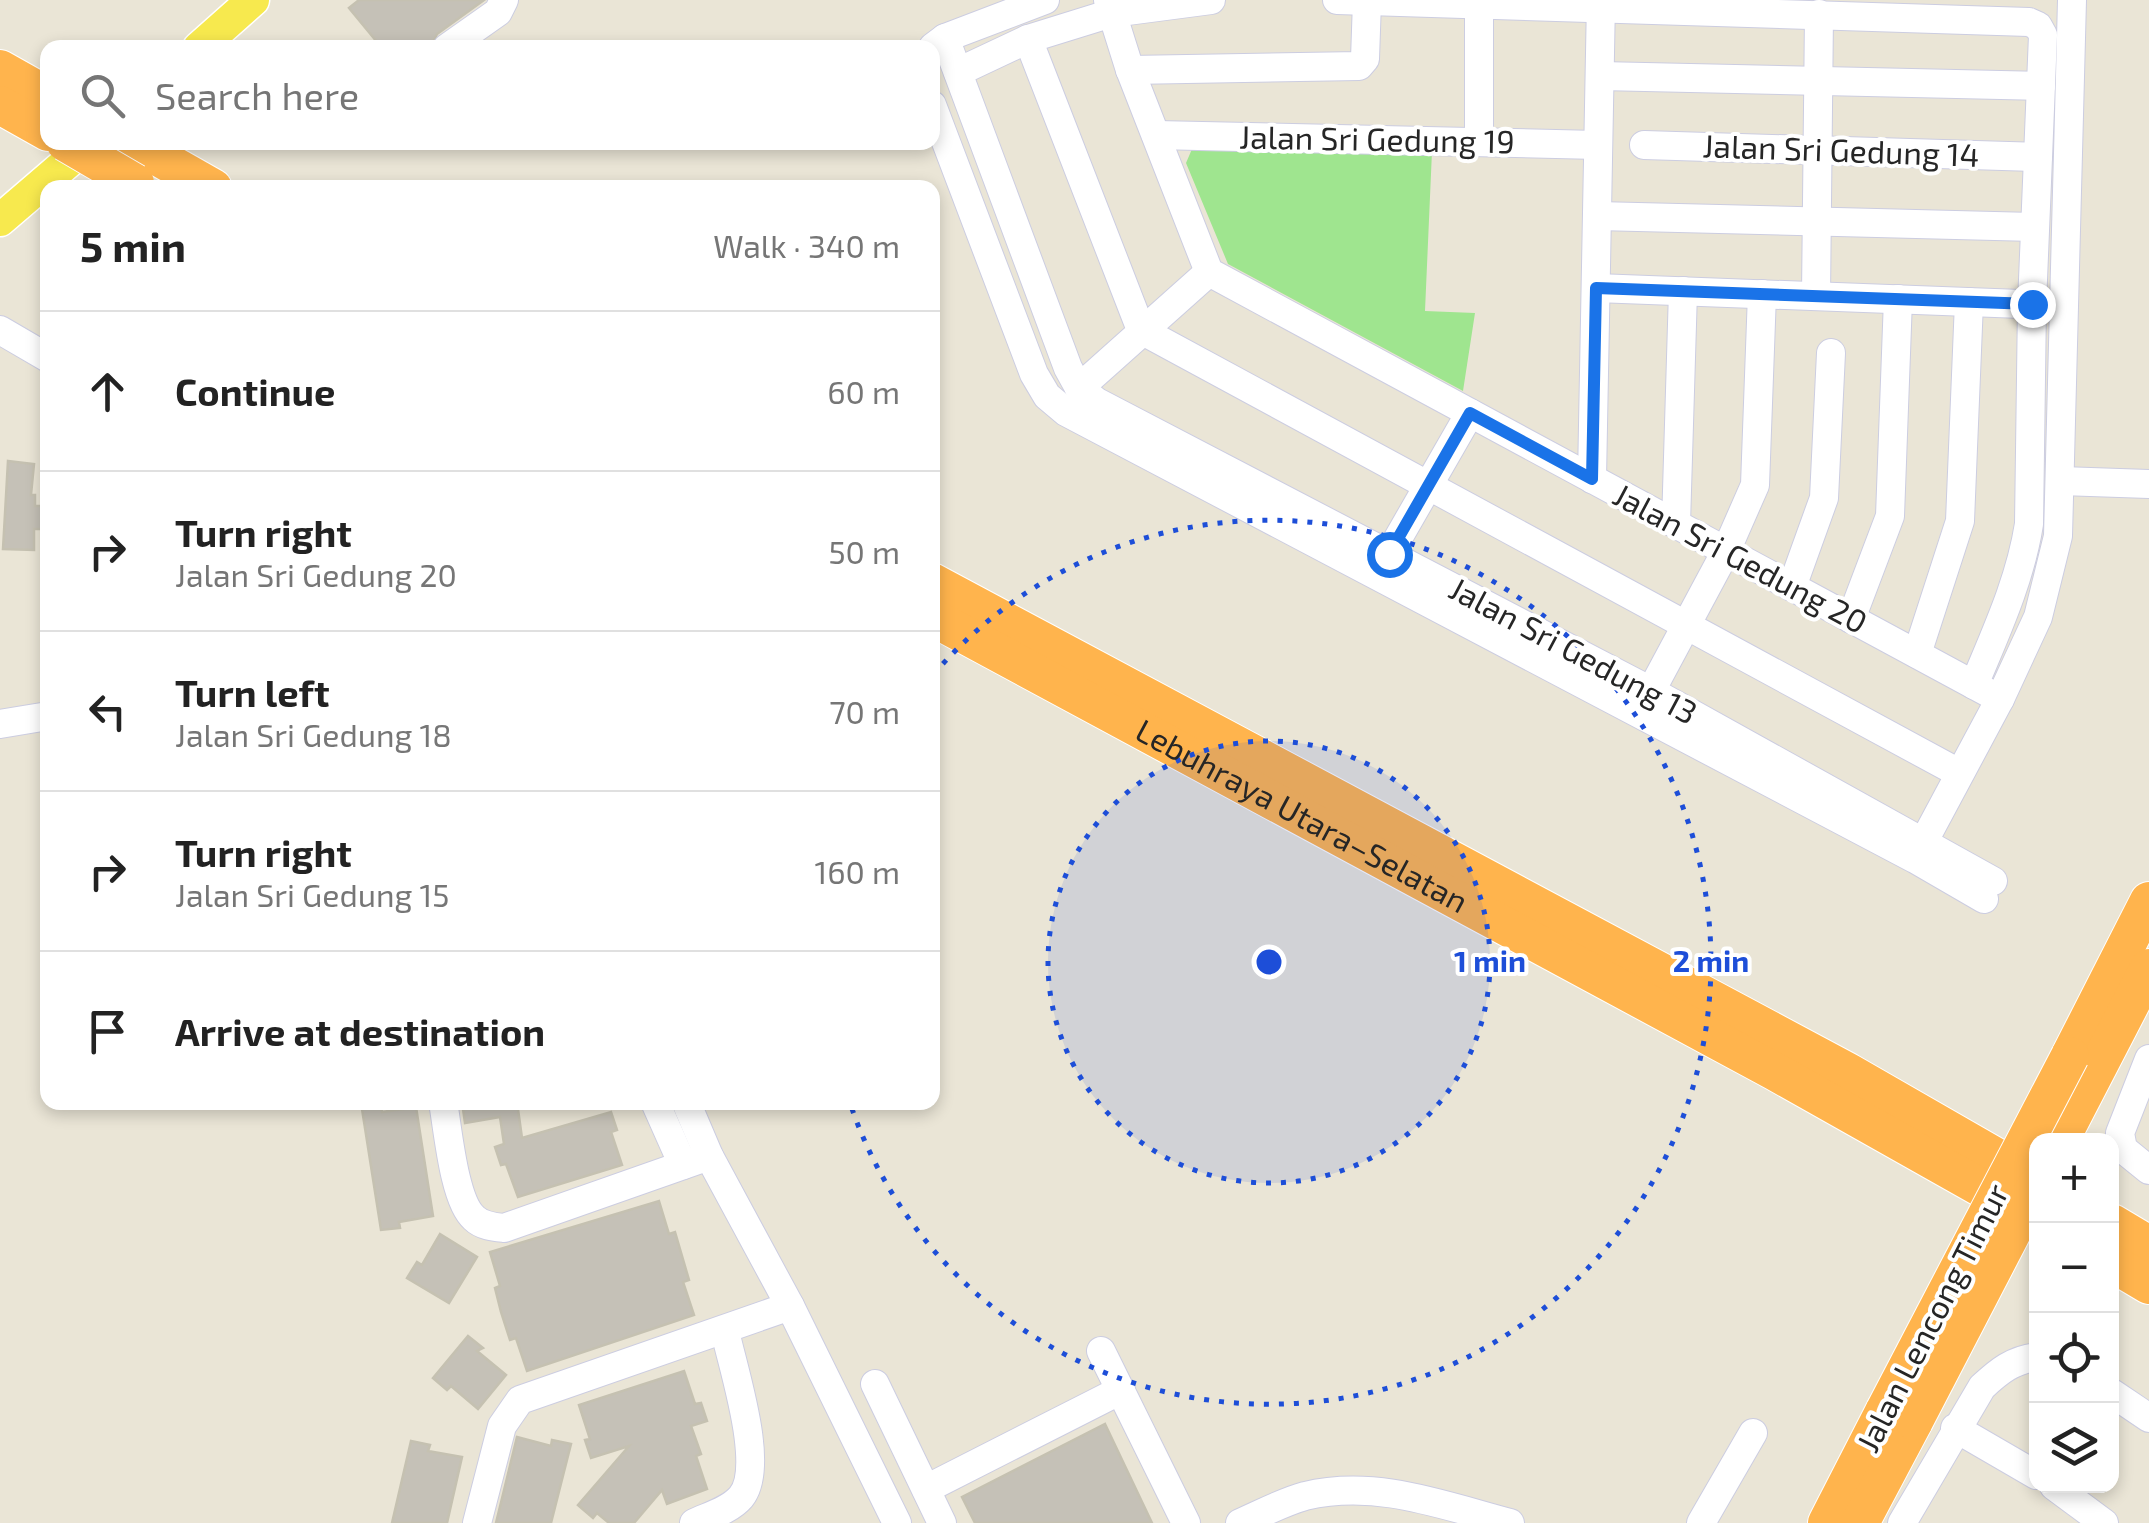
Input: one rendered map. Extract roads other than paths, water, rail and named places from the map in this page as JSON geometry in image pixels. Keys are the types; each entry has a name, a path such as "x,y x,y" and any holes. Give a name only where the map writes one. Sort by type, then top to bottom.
{"highway":[{"path":"0,69 40,122"},
{"path":"84,150 148,177"},
{"path":"136,150 148,177"},
{"name":"Lebuhraya Utara–Selatan","path":"940,586 1830,1062 2029,1179"},
{"name":"Lebuhraya Utara–Selatan","path":"940,622 1774,1072 2029,1215"},
{"name":"Jalan Lencong Timur","path":"2062,1133 2084,1062 2149,900"},
{"name":"Jalan Lencong Timur","path":"1860,1523 1899,1416 2084,1062 2149,968"},
{"name":"Jalan Lencong Timur","path":"1827,1523 1899,1416 2029,1195"},
{"path":"2119,1228 2149,1245"},
{"path":"2119,1267 2149,1285"}],"main road":[{"path":"208,40 253,0"},
{"path":"46,180 81,150"},
{"path":"0,220 40,185"}],"street":[{"path":"458,40 498,12 504,0"},
{"path":"940,43 1045,0"},
{"path":"958,72 1110,6 1210,0"},
{"path":"1338,0 1601,3 2030,22 2038,26 2043,35 2026,540 2003,617 1974,685"},
{"path":"1919,850 2000,699 2038,617 2058,536 2072,0"},
{"path":"1130,70 1360,66 1365,59 1368,1"},
{"path":"1478,142 1480,3"},
{"path":"1592,479 1601,3"},
{"path":"940,45 958,72 1068,368 1079,388 1208,272 1130,70 1110,6"},
{"path":"1816,296 1819,14"},
{"path":"1028,39 1141,330 1959,773"},
{"path":"1600,76 2041,86"},
{"name":"Jalan Sri Gedung 13","path":"940,126 1034,374 1048,396 1066,412 1919,850"},
{"name":"Jalan Sri Gedung 19","path":"1156,135 1598,145"},
{"name":"Jalan Sri Gedung 14","path":"1644,146 2038,158"},
{"path":"1597,216 2035,227"},
{"name":"Jalan Sri Gedung 20","path":"1208,272 2000,699"},
{"path":"1596,288 2064,305"},
{"path":"1676,524 1683,292"},
{"path":"1651,691 1726,551 1755,485 1762,294"},
{"path":"1851,619 1890,516 1898,299"},
{"path":"1917,654 1960,521 1968,302"},
{"path":"0,330 40,353"},
{"path":"1792,587 1824,498 1831,353"},
{"name":"Jalan Sri Gedung 13","path":"1079,388 1096,402 1651,691 1988,890"},
{"path":"1389,554 1470,413"},
{"path":"2061,481 2149,484"},
{"path":"0,724 40,717"},
{"path":"2149,1059 2120,1133 2123,1150 2149,1170"},
{"path":"444,1110 462,1199 476,1221 490,1226 504,1228 696,1161"},
{"path":"661,1110 790,1306 897,1523"},
{"path":"687,1110 696,1161"},
{"path":"477,1523 502,1426 520,1400 790,1306"},
{"path":"694,1523 740,1500 750,1483 752,1460 725,1331"},
{"path":"1101,1351 1186,1523"},
{"path":"1902,1523 1982,1387 1999,1370 2029,1358"},
{"path":"875,1384 942,1523"},
{"path":"926,1489 1121,1390"},
{"path":"2119,1397 2149,1418"},
{"path":"1955,1428 2029,1471"},
{"path":"1701,1523 1753,1433"},
{"path":"1240,1523 1302,1497 1363,1489 1393,1491 1510,1523"},
{"path":"2063,1493 2104,1523"}]}
